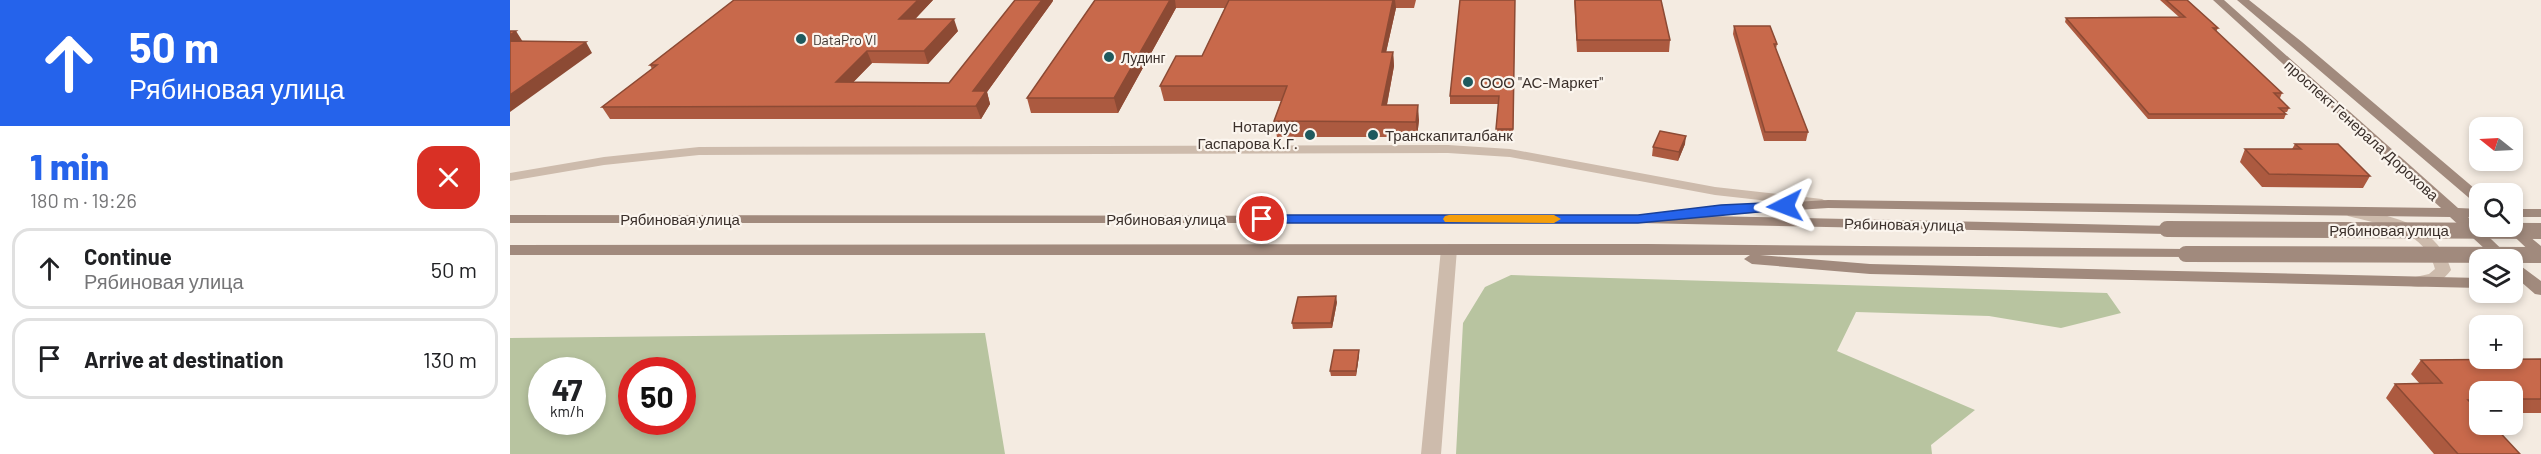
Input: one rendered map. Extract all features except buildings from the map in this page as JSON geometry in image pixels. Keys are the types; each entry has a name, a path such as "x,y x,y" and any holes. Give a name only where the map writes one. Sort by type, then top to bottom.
{"main road":[{"name":"проспект Генерала Дорохова","path":"2218,0 2495,249"},
{"name":"проспект Генерала Дорохова","path":"2244,0 2469,191"},
{"path":"1638,219 1721,209 1828,204 2469,213"},
{"path":"2523,213 2541,213"},
{"name":"Рябиновая улица","path":"510,219 1638,219 2167,229 2541,231"},
{"path":"2522,237 2541,255"},
{"path":"1648,249 1870,269 2469,283"},
{"name":"Рябиновая улица","path":"510,250 1648,249 2541,255"},
{"path":"2523,274 2539,286"},
{"path":"2523,285 2539,286"}],"street":[{"path":"510,177 604,161 699,151 1448,148 1510,153 1715,191 1828,204"},
{"path":"2345,212 2367,214 2392,222 2414,232 2431,245 2441,258 2443,270 2434,278 2417,282"},
{"path":"1431,454 1449,249"}],"green space":[{"path":"1511,275 2107,293 2121,313 2061,328 1989,316 1856,312 1837,351 1975,410 1931,445 1932,454 1456,454 1463,323 1485,287"},
{"path":"985,333 1005,454 510,454 510,338"}],"slow traffic":[{"path":"1449,219 1554,219"}],"place":[{"name":"DataPro VI","path":"801,39"},
{"name":"Лудинг","path":"1109,57"},
{"name":"ООО \"АС-Маркет\"","path":"1468,82"},
{"name":"Нотариус Гаспарова К.Г.","path":"1310,135"},
{"name":"Транскапиталбанк","path":"1373,135"}],"route":[{"path":"1262,219 1638,219 1721,209 1785,206"}]}
